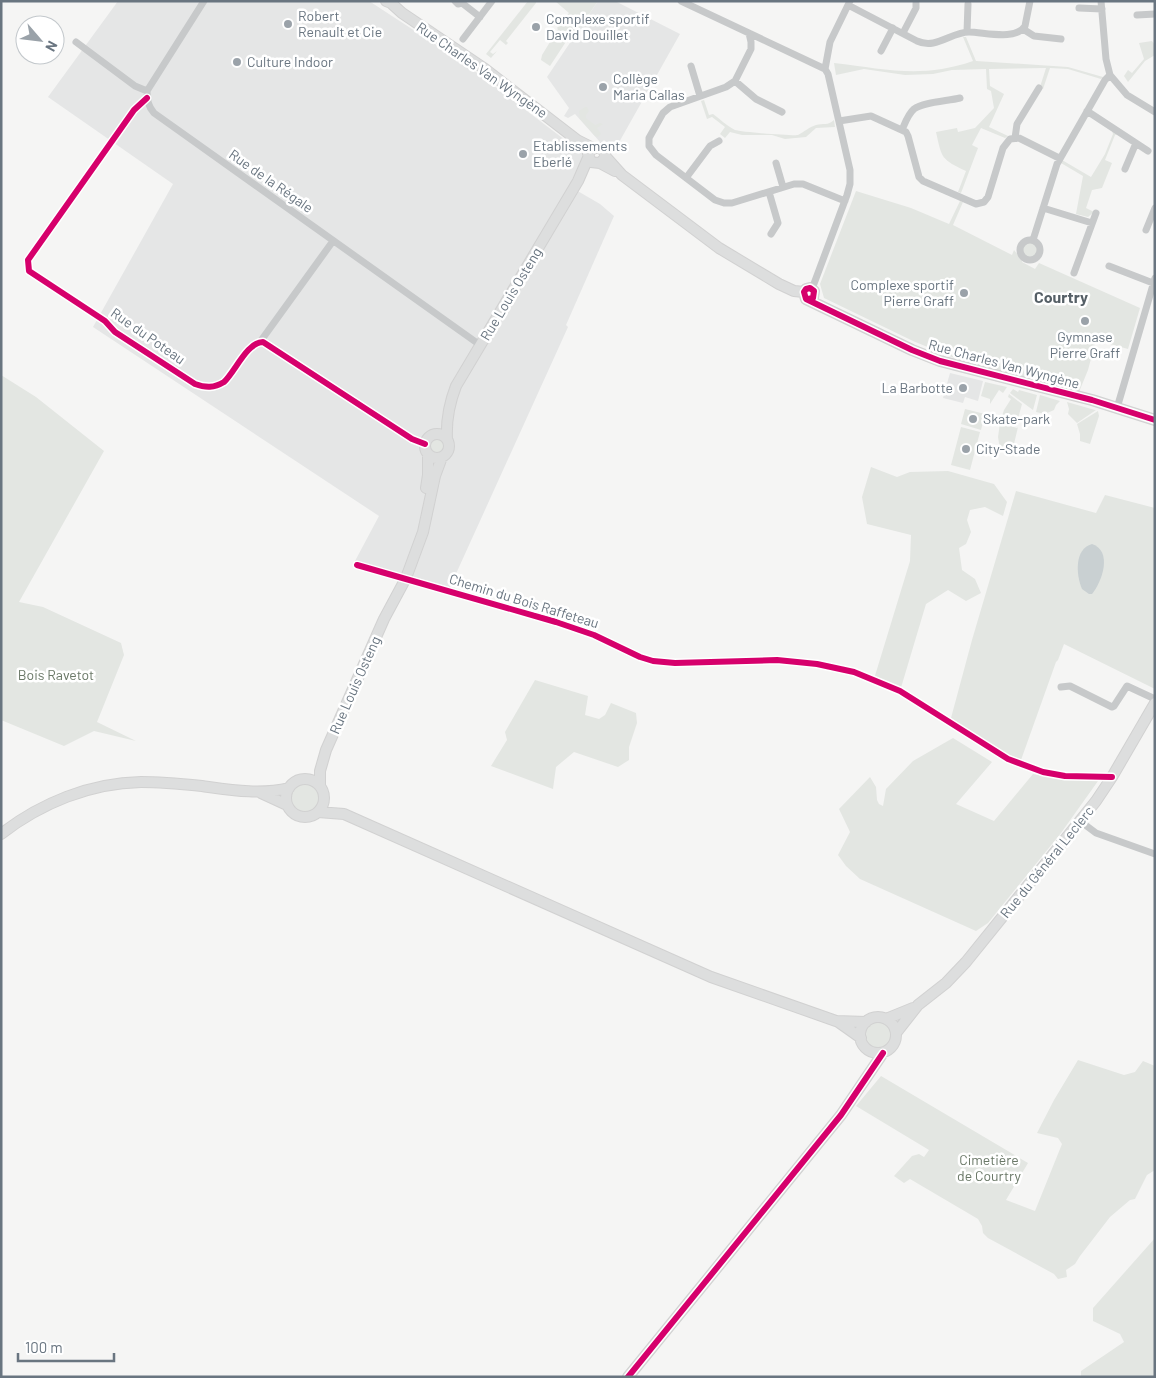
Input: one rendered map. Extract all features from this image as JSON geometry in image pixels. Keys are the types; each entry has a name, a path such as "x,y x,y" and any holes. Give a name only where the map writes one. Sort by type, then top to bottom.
{"street":[{"path":"76,42 147,95 204,1"},
{"path":"463,39 492,1"},
{"path":"681,1 825,69 828,74 850,174 849,190 809,293"},
{"path":"825,69 830,42 849,3 921,43 928,44 967,32 1009,35 1017,33 1023,29 1030,1"},
{"name":"Rue Charles Van Wyngène","path":"389,2 402,14 485,69 578,140 595,157 622,174 689,226 731,256 779,284 794,291 809,293 825,307 912,350 940,361 1117,408 1155,420"},
{"path":"460,2 480,17"},
{"path":"903,33 916,8 916,3"},
{"path":"967,32 968,4"},
{"path":"1079,8 1101,5 1106,59 1110,75 1127,95 1155,112"},
{"path":"1137,15 1155,14"},
{"path":"881,51 893,28"},
{"path":"1023,29 1034,36 1061,39"},
{"path":"748,33 751,49 735,81 726,87 666,110 649,138 649,146 652,152 715,200 724,203 732,203 803,184 845,201"},
{"path":"751,49 764,41"},
{"path":"691,66 700,96"},
{"path":"1033,240 1059,158 1105,80 1110,75"},
{"path":"735,81 756,99 782,112"},
{"path":"1015,138 1017,124 1039,88"},
{"name":"Rue de la Régale","path":"147,95 149,107 154,113 480,345"},
{"name":"Rue du Poteau","path":"147,95 134,110 28,260 29,271 104,321 115,332 201,386 213,387 224,382 250,348 260,342"},
{"path":"902,130 914,109 920,106 960,98"},
{"path":"1087,111 1148,151"},
{"path":"839,121 869,116 902,130 908,136 917,172 921,179 976,204 984,202 988,197 1006,142 1015,138 1022,139 1059,158"},
{"path":"686,178 710,146 719,140"},
{"path":"1125,169 1136,143"},
{"name":"Rue Louis Osteng","path":"433,435 448,409 456,386 578,181 595,157"},
{"path":"776,163 783,188"},
{"path":"770,192 778,223 771,234"},
{"path":"1043,208 1092,223"},
{"path":"1146,230 1153,220 1155,208"},
{"path":"1074,273 1096,213"},
{"path":"333,241 260,342 269,345 412,439 427,449 435,458 442,457 449,449 447,439 440,435 433,435 430,437 427,449"},
{"path":"1109,266 1154,281 1117,408"},
{"name":"Rue Louis Osteng","path":"447,439 448,409"},
{"name":"Rue Louis Osteng","path":"403,578 421,515 428,475 427,449"},
{"name":"Rue Louis Osteng","path":"320,786 320,771 326,750 423,532 435,476 442,457"},
{"name":"Chemin du Bois Raffeteau","path":"357,565 576,629 653,661 675,663 777,660 818,664 854,672 900,691 1008,759 1043,772 1065,776 1112,777"},
{"path":"1061,687 1070,686 1112,707 1127,686 1155,699"},
{"name":"Rue du Général Leclerc","path":"896,1032 918,1005 946,983 966,962 1080,821 1112,777 1155,703"},
{"name":"Rue Louis Osteng","path":"304,779 326,750"},
{"path":"304,779 313,781 320,786 324,797 323,805 318,812 311,816 300,816 293,813 287,804 286,794 296,781 304,779"},
{"path":"1,834 31,813 61,798 82,791 124,783 160,782 260,793 287,804"},
{"path":"260,793 289,788"},
{"path":"324,797 344,814 712,976 836,1020 866,1022 876,1018 886,1019 894,1027 896,1032 895,1043 883,1053 844,1112 628,1377"},
{"path":"318,812 344,814"},
{"path":"1080,821 1096,833 1155,854"},
{"name":"Rue du Général Leclerc","path":"886,1019 918,1005"},
{"path":"836,1020 861,1038 866,1048 866,1065 863,1081"},
{"path":"861,1038 866,1022"},
{"path":"866,1048 877,1053 883,1053"}],"shaded area":[{"path":"118,1 369,1 464,63 582,153 583,162 569,186 600,204 614,216 566,325 568,327 450,587 355,561 379,516 93,327 173,184 48,97"},
{"name":"Collège Maria Callas","path":"598,1 615,1 680,34 613,153 607,146 607,143 604,140 601,143 575,114 568,118 564,116 569,108 547,77"},
{"name":"La Barbotte","path":"950,373 983,381 978,401 965,397 963,403 943,398"},
{"path":"1092,544 1102,553 1104,567 1096,589 1092,594 1089,594 1082,589 1078,577 1078,563 1082,551"}],"green space":[{"path":"528,1 536,1 536,3 506,41 508,43 506,45 500,40 490,52 493,54 497,51 491,58 486,54"},
{"path":"555,1 598,1 577,32 573,31 550,66 541,60 542,55 557,28 569,13"},
{"path":"963,37 966,37 976,61 1068,67 1103,77 1101,79 1068,69 1050,68 1043,89 1040,87 1046,68 989,69 990,86 1004,94 989,127 1008,136 1005,138 981,128 972,145 978,148 961,193 958,192 966,171 947,161 940,148 936,132 957,128 958,132 975,128 994,108 991,91 987,89 986,69 952,70 933,74 905,75 864,69 836,75 834,63 887,70 937,70 973,61"},
{"path":"1152,41 1155,45 1155,55 1145,61 1128,82 1124,76 1128,70 1132,73 1144,59 1139,43"},
{"path":"704,100 709,115 713,114 735,130 798,135 813,126 828,124 834,120 835,127 816,128 806,137 785,139 772,135 742,135 730,132 725,138 720,134 725,127 712,117 707,119 701,101"},
{"path":"585,107 589,111 586,118 595,125 603,124 597,128 601,134 598,137 580,119 579,111"},
{"path":"1112,131 1118,134 1115,135 1105,160 1112,163 1102,188 1092,190 1086,208 1094,212 1088,217 1076,214 1083,176 1061,163 1062,160 1091,177 1105,154 1113,134"},
{"name":"Complexe sportif Pierre Graff","path":"856,191 911,208 949,224 960,201 963,202 953,225 1012,255 1014,250 1022,262 1035,269 1039,263 1140,308 1128,349 1096,340 1088,370 1079,392 964,362 913,341 824,298 820,284"},
{"path":"1030,242 1038,250 1030,258 1022,250"},
{"name":"Bois Ravetot","path":"1,375 36,397 104,451 19,602 43,607 121,643 124,655 97,722 136,741 94,731 64,746 1,720"},
{"path":"985,382 1007,387 1003,393 999,390 990,404 990,399 981,396"},
{"path":"1013,389 1018,392 1019,390 1037,395 1033,410 1010,393"},
{"path":"1009,394 1022,404 1016,426 1000,422 1004,410 1011,399 1008,397"},
{"path":"1040,395 1060,401 1054,410 1045,414 1036,412"},
{"path":"1067,402 1096,410 1077,423 1068,414"},
{"name":"Skate-park","path":"965,409 985,414 981,430 961,424"},
{"path":"1098,411 1099,416 1090,444 1080,441 1077,424"},
{"path":"1000,423 1018,427 1013,448 1010,446 1000,449 998,437"},
{"name":"City-Stade","path":"961,427 980,432 970,470 951,465"},
{"path":"434,439 440,439 444,446 440,453 434,453 430,449 430,443"},
{"path":"871,467 897,477 910,472 948,471 994,484 1007,502 1003,516 985,507 970,510 967,520 971,532 966,544 959,548 962,570 975,579 981,593 966,601 948,590 926,604 900,691 874,679 910,561 911,535 867,524 862,497"},
{"path":"1016,491 1096,513 1105,495 1155,508 1155,689 1064,644 1021,760 993,748 951,718"},
{"path":"535,680 588,696 585,715 599,719 605,715 611,703 636,713 637,723 629,747 629,760 618,767 574,752 556,767 553,789 491,766 507,740 505,732"},
{"path":"953,738 992,762 956,804 994,821 1033,774 1059,779 1098,781 1061,833 988,923 976,931 860,879 846,866 838,855 850,832 839,809 870,777 876,787 877,800 883,806 886,789 913,761"},
{"path":"305,784 315,788 319,798 315,808 305,812 295,808 291,798 295,788"},
{"path":"878,1022 887,1026 891,1035 887,1044 878,1048 869,1044 865,1035 869,1026"},
{"name":"Cimetière de Courtry","path":"1078,1060 1124,1075 1135,1072 1143,1061 1155,1066 1155,1170 1147,1175 1135,1199 1130,1200 1110,1217 1075,1264 1066,1270 1067,1277 1058,1279 1054,1274 988,1238 983,1233 978,1219 910,1179 904,1183 894,1176 912,1156 919,1154 924,1157 929,1150 856,1106 881,1076 1028,1163 1006,1200 1035,1211 1062,1144 1058,1138 1037,1133"},
{"path":"1155,1238 1155,1377 1081,1377 1081,1371 1124,1342 1120,1334 1093,1321 1093,1308"}],"cycle path":[{"path":"147,98 134,110 28,260 29,271 105,321 115,332 195,384 210,387 224,382 247,352 257,343 263,342 412,439 425,444"},
{"path":"808,299 813,298 814,291 810,288 804,292 806,299 912,350 940,361 1092,400 1155,420"},
{"path":"357,565 556,622 594,635 640,657 653,661 675,663 777,660 817,664 854,672 900,691 1008,759 1043,772 1065,776 1112,777"},
{"path":"628,1377 841,1115 883,1053"}],"place":[{"name":"Robert Renault et Cie","path":"288,24"},
{"name":"Complexe sportif David Douillet","path":"536,27"},
{"name":"Culture Indoor","path":"237,62"},
{"name":"Collège Maria Callas","path":"603,87"},
{"name":"Etablissements Eberlé","path":"523,154"},
{"name":"Complexe sportif Pierre Graff","path":"964,293"},
{"name":"Gymnase Pierre Graff","path":"1085,321"},
{"name":"La Barbotte","path":"963,388"},
{"name":"Skate-park","path":"973,419"},
{"name":"City-Stade","path":"966,449"}],"district":[{"name":"Courtry","path":"1061,297"}]}
